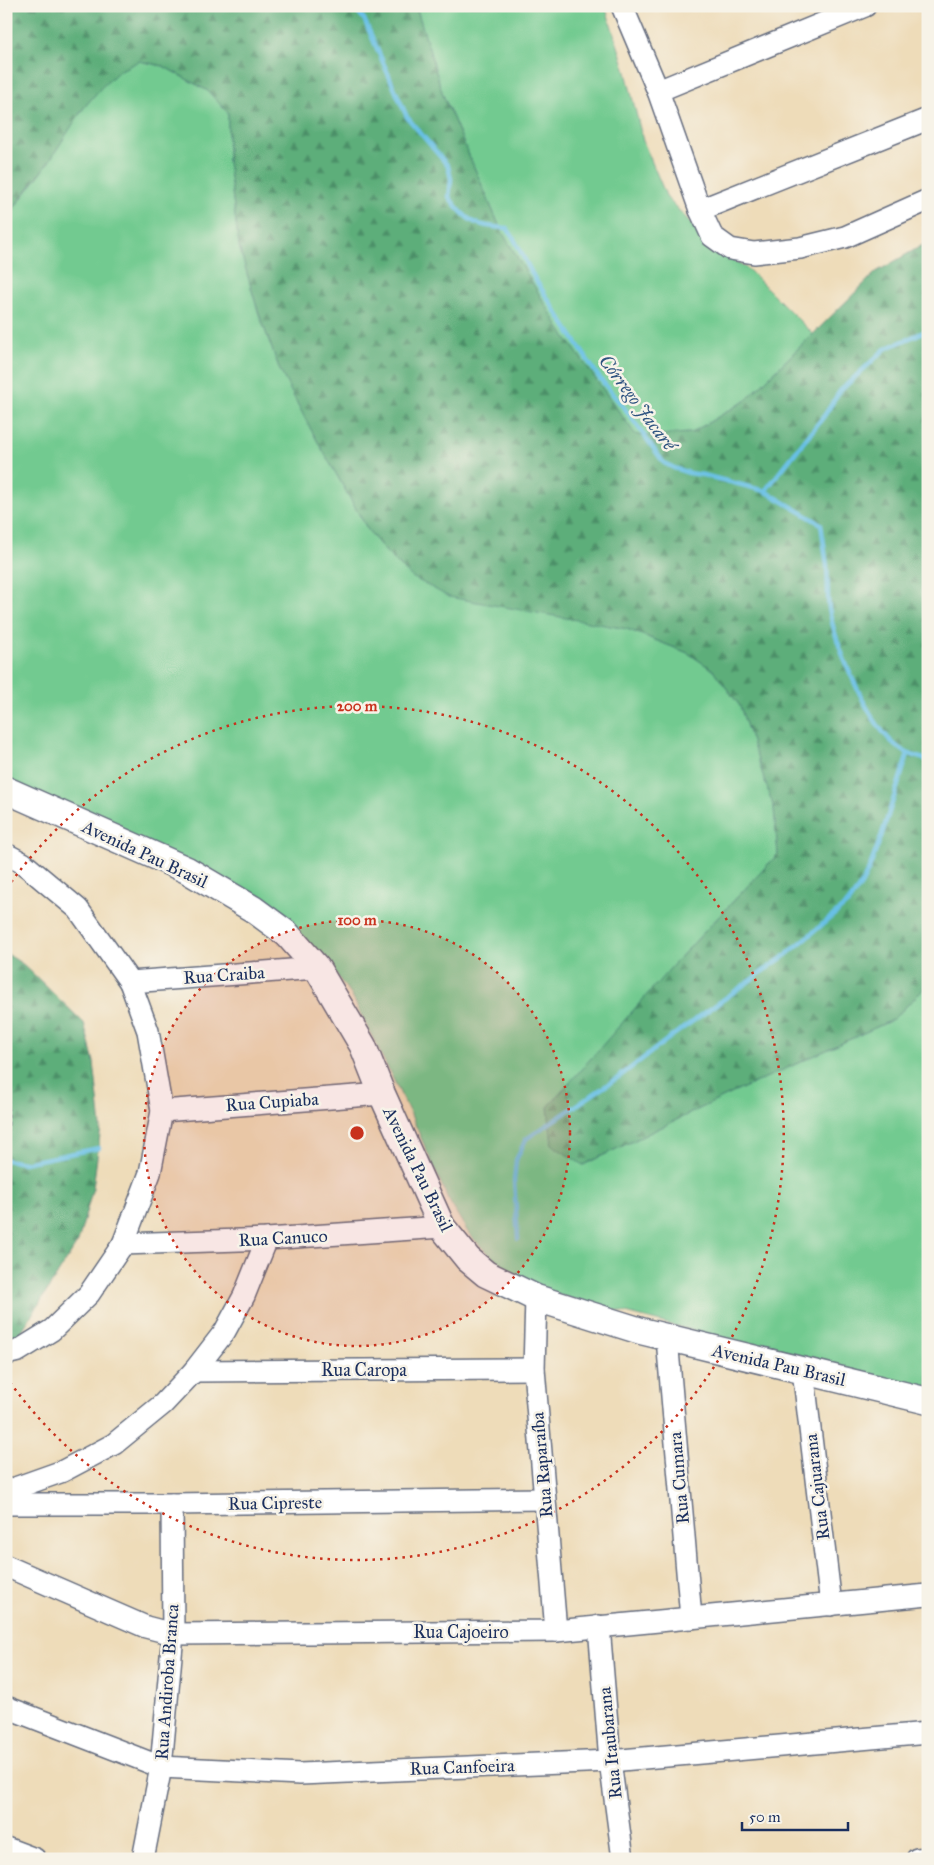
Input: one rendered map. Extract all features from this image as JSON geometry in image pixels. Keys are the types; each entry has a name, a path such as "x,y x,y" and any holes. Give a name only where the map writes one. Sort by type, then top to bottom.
{"main road":[{"name":"Avenida Pau Brasil","path":"6,790 187,870 253,909 280,929 317,968 363,1046 382,1094 442,1227 468,1259 486,1274 536,1298 667,1338 928,1401"}],"street":[{"path":"622,6 658,91 700,210 712,236 730,249 754,253 800,248 845,237 928,200"},
{"path":"658,91 865,6"},
{"path":"700,210 928,119"},
{"path":"6,854 23,863 78,909 130,982 148,1031 162,1111 150,1173 123,1244 88,1294 52,1330 18,1350 6,1354"},
{"name":"Rua Craiba","path":"130,982 317,968"},
{"name":"Rua Cupiaba","path":"162,1111 382,1094"},
{"name":"Rua Canuco","path":"123,1244 267,1239 442,1227"},
{"path":"6,1494 18,1487 63,1471 114,1444 163,1404 194,1371 224,1331 244,1296 267,1239"},
{"name":"Rua Raparaíba","path":"536,1298 534,1369 556,1631"},
{"name":"Rua Cumara","path":"667,1338 691,1618"},
{"name":"Rua Caropa","path":"194,1371 534,1369"},
{"name":"Rua Cajuarana","path":"804,1370 831,1605"},
{"name":"Rua Cipreste","path":"6,1504 172,1504 544,1499"},
{"name":"Rua Andiroba Branca","path":"143,1859 161,1766 173,1634 172,1504"},
{"name":"Rua Cajoeiro","path":"6,1566 146,1627 173,1634 556,1631 928,1595"},
{"name":"Rua Itaubarana","path":"599,1626 610,1762 623,1859"},
{"name":"Rua Canfoeira","path":"6,1707 161,1766 300,1774 610,1762 928,1733"},
{"path":"6,1848 35,1859"},
{"path":"917,1859 928,1858"}],"path":[{"path":"6,1050 9,1063 8,1131 6,1139"}],"green space":[{"path":"6,6 416,6 443,95 502,232 560,329 635,434 641,436 691,433 745,401 876,272 928,242 928,985 892,1020 726,1096 583,1165 552,1145 548,1107 674,964 778,854 774,808 740,706 713,670 688,653 627,629 449,597 412,577 387,553 368,530 309,426 280,370 258,311 239,246 228,161 228,113 208,91 163,66 139,61 119,71 82,110 48,163 6,220"},
{"path":"416,6 605,6 625,68 643,141 667,198 711,244 749,270 813,334 745,401 691,433 641,436 635,434 560,329 502,232 443,95"},
{"path":"139,61 163,66 208,91 228,113 228,161 239,246 258,311 280,370 309,426 368,530 387,553 412,577 576,619 627,629 688,653 713,670 740,706 774,808 778,854 674,964 583,1165 726,1096 892,1020 928,985 928,1395 554,1294 512,1273 494,1260 469,1234 448,1199 411,1115 352,996 317,949 6,784 6,220 44,169 80,113 98,90 119,71"},
{"path":"6,953 24,965 84,1023 94,1062 101,1127 93,1188 78,1242 16,1340 6,1343"}],"waterway":[{"name":"Córrego Jacaré","path":"353,6 364,19 407,117 448,166 451,179 449,197 461,212 473,222 487,226 507,228 535,279 598,376 625,409 664,463 689,473 765,491 821,524 832,623 853,680 873,717 894,744 909,754 928,760"},
{"path":"765,491 824,416 840,391 885,349 928,330"},
{"path":"518,1239 514,1181 516,1160 526,1139 619,1077 672,1036 786,955 848,903 861,885 869,869 908,754"},
{"path":"6,1160 24,1163 99,1148"}]}
